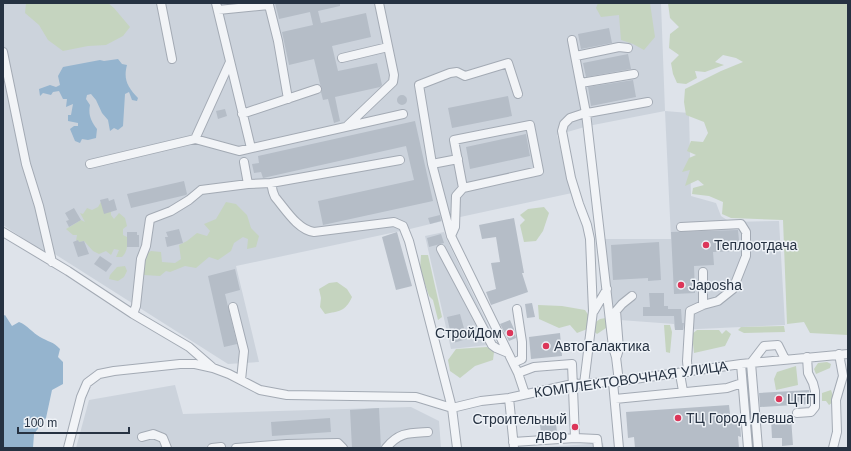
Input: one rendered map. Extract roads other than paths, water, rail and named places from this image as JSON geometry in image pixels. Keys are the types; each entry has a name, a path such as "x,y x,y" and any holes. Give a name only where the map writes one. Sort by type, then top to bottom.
{"street":[{"path":"161,3 172,59"},
{"path":"347,127 393,82 394,75 379,3"},
{"path":"250,148 217,6 268,4 278,41 288,99"},
{"path":"572,40 586,113 613,347 616,357 615,399 619,448"},
{"path":"576,56 619,46 628,48"},
{"path":"342,58 388,47"},
{"path":"3,52 26,164 39,206 52,262"},
{"path":"195,138 230,62"},
{"path":"518,94 508,63 465,76 457,72 450,73 419,85 432,164 451,236 518,373 525,394"},
{"path":"581,84 634,74"},
{"path":"242,114 317,89"},
{"path":"584,384 593,312 590,239 587,225 571,178 562,131 564,124 570,118 586,113 648,102"},
{"path":"90,164 195,138 239,150 403,114"},
{"path":"451,236 455,227 456,196 464,188 539,172 530,126 454,140 464,188"},
{"path":"432,164 458,159"},
{"path":"133,314 136,306 141,259 146,246 150,219 171,211 202,190 248,184 271,183 400,160"},
{"path":"244,162 248,184"},
{"path":"271,183 272,192 275,198 302,228 307,231 314,232 394,222 403,226 409,241 452,408 457,448"},
{"path":"680,226 740,224 746,232 746,256 733,289 718,301 690,310 687,360 684,373 683,392"},
{"path":"3,232 188,347 213,368"},
{"path":"441,249 492,345 508,353"},
{"path":"703,272 703,305"},
{"path":"593,312 607,289"},
{"path":"616,357 619,349 616,311 632,296"},
{"path":"233,307 244,351 241,380"},
{"path":"513,363 522,359 522,342 517,309"},
{"path":"758,448 752,363 764,346 778,345 785,360"},
{"path":"833,448 837,432 836,400 843,376 844,354"},
{"name":"КОМПЛЕКТОВОЧНАЯ УЛИЦА","path":"452,408 481,401 509,398 573,384 616,382 741,364 844,354"},
{"path":"797,413 811,412 816,407 815,391 808,373 807,357"},
{"path":"68,448 84,389 87,383 99,374 105,372 180,364 195,364 213,368 229,374 260,390 287,395 416,397 452,408"},
{"path":"518,373 534,367 572,364 575,438"},
{"path":"741,364 748,448"},
{"path":"615,399 727,388 742,383"},
{"path":"509,398 514,445 575,438 597,439 598,448"},
{"path":"386,448 391,442 404,434 428,432"},
{"path":"142,437 152,434 163,438 167,448"},
{"path":"236,448 286,444 338,443 343,448"}],"water":[{"path":"118,59 122,64 127,65 127,83 138,98 137,101 132,100 129,92 125,94 123,126 118,130 114,128 110,131 108,120 102,113 96,100 91,94 87,95 86,99 90,105 90,118 97,129 96,138 88,140 82,139 80,143 75,141 70,129 74,126 78,126 78,123 68,121 68,115 71,115 73,104 66,107 67,99 63,99 59,91 53,92 51,95 43,93 40,96 39,89 50,85 56,87 60,85 58,76 63,67 100,60 104,61"},
{"path":"5,315 12,326 19,322 40,337 57,346 60,349 58,357 63,362 63,384 52,390 46,418 34,434 33,448 3,448 3,316"}],"place":[{"name":"Теплоотдача","path":"706,245"},
{"name":"Japosha","path":"681,285"},
{"name":"СтройДом","path":"510,333"},
{"name":"АвтоГалактика","path":"546,346"},
{"name":"ЦТП","path":"779,399"},
{"name":"ТЦ Город Левша","path":"678,418"},
{"name":"Строительный двор","path":"575,427"}]}
